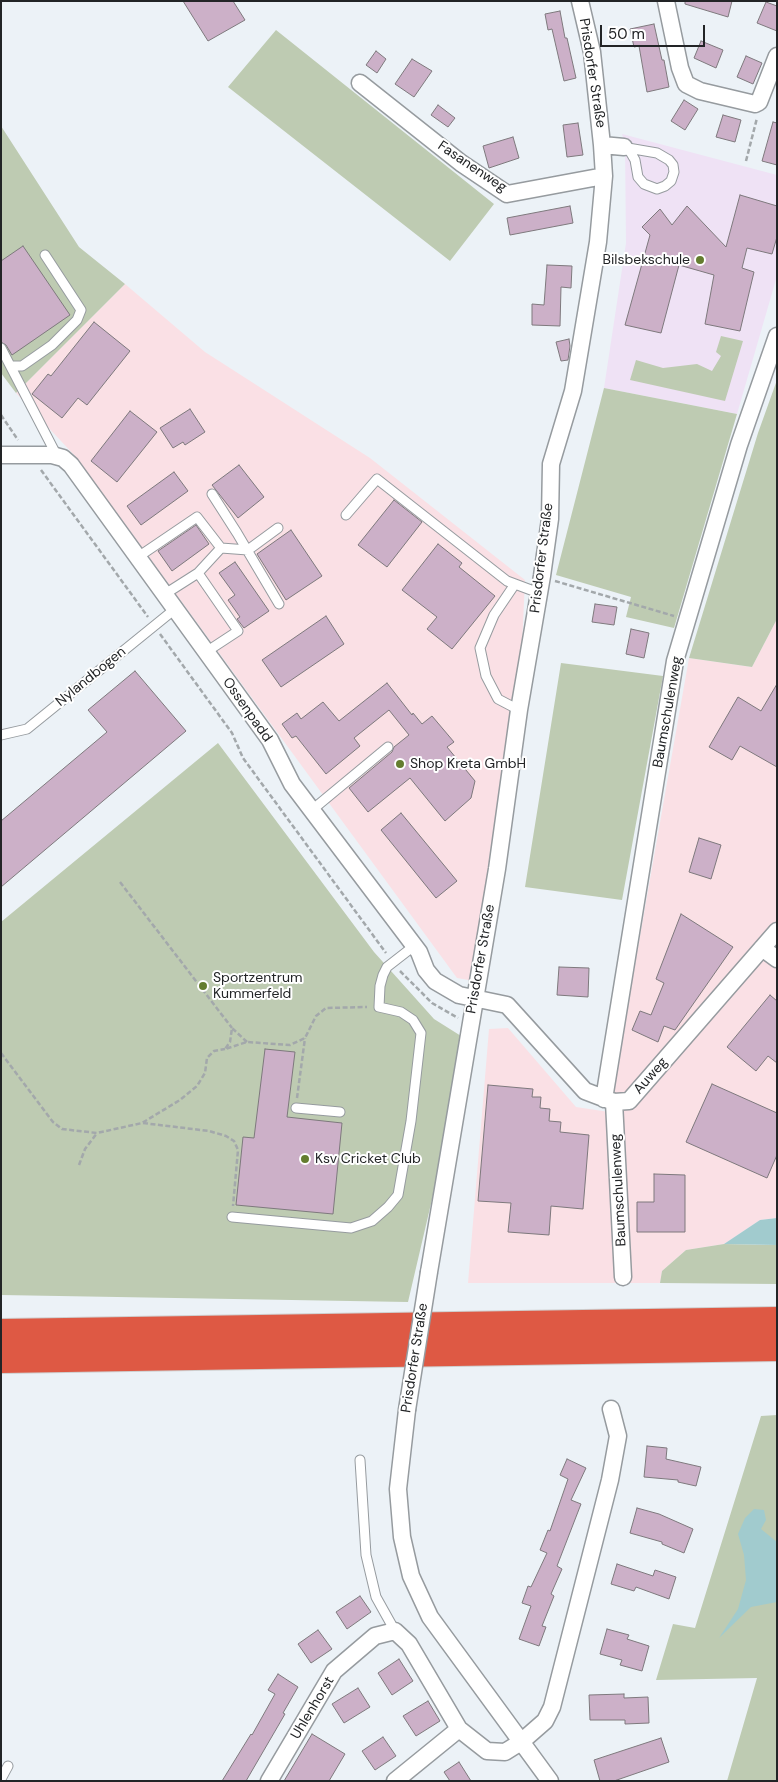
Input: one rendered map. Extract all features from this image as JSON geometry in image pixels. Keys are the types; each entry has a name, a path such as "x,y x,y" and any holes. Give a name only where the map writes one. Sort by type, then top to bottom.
{"highway":[{"path":"1,1333 777,1321"},
{"path":"1,1359 777,1347"}],"street":[{"name":"Prisdorfer Straße","path":"550,1781 430,1617 411,1576 402,1537 398,1489 407,1410 542,576 550,519 550,464 573,391 598,242 604,176 602,145 592,52 580,1"},
{"path":"666,1 680,68 686,84 700,91 750,104 759,102 777,56"},
{"name":"Fasanenweg","path":"360,83 461,164 507,194 604,176"},
{"name":"Prisdorfer Straße","path":"602,145 626,147"},
{"name":"Baumschulenweg","path":"623,1277 609,1101 675,661 739,445 777,336"},
{"path":"1,454 57,457"},
{"name":"Ossenpadd","path":"57,457 63,458 71,465 165,594 270,740 292,784 414,946 434,981 459,995 474,998"},
{"name":"Auweg","path":"609,1101 629,1101 777,931"},
{"path":"762,948 777,959"},
{"path":"474,998 507,1006 585,1091 609,1101"},
{"path":"394,1631 409,1644 459,1729 487,1751 505,1752 521,1742 545,1721 552,1706 610,1480 618,1436 611,1409"},
{"name":"Uhlenhorst","path":"269,1781 334,1671 375,1636 394,1631"},
{"path":"395,1781 459,1729"}],"lane":[{"path":"626,147 657,153 669,160 673,165 674,172 671,181 665,186 656,189 644,184 638,177 635,160 626,147"},
{"path":"12,366 22,366 52,344 77,320 81,310 45,255"},
{"path":"1,348 12,366 57,457"},
{"path":"346,514 377,479 507,581 539,593"},
{"path":"212,494 248,550 279,604"},
{"path":"138,557 197,517 221,548 248,550 278,528"},
{"path":"165,594 198,573 221,548"},
{"path":"198,573 238,631 206,652"},
{"path":"515,584 494,615 480,648 486,676 498,699 519,710"},
{"name":"Nylandbogen","path":"1,735 28,729 175,609"},
{"path":"312,810 388,747"},
{"path":"232,1218 351,1228 372,1220 388,1207 398,1195 411,1120 421,1033 413,1020 401,1012 379,1007 383,975 387,967 414,946"},
{"path":"296,1108 340,1112"},
{"path":"360,1460 366,1555 376,1597 394,1631"},
{"path":"1,1778 8,1766"}],"path":[{"path":"746,161 758,116 759,102"},
{"path":"1,416 29,456 44,472 232,733 243,758 393,962 432,1003 470,1023"},
{"path":"542,576 687,620"},
{"path":"120,882 232,1028 248,1042"},
{"path":"296,1108 305,1038 316,1016 326,1008 379,1007"},
{"path":"225,1049 230,1042 232,1028"},
{"path":"1,1052 53,1122 62,1130 97,1133 142,1123 180,1100 197,1086 205,1074 207,1058 214,1051 248,1042 290,1045 305,1038"},
{"path":"142,1123 209,1131 226,1136 234,1142 238,1150 232,1218"},
{"path":"79,1166 85,1149 97,1133"}],"shaded area":[{"name":"Bilsbekschule","path":"622,134 777,175 777,276 737,414 604,388 626,243 625,144"},
{"path":"125,284 205,352 370,458 525,580 519,710 480,982 457,978 75,456 16,393"},
{"path":"777,619 777,1218 760,1220 724,1244 686,1250 662,1271 660,1283 468,1283 489,1029 508,1028 576,1107 609,1112 689,658 752,667"}],"green space":[{"path":"276,30 494,204 450,261 228,87"},
{"path":"1,126 79,247 125,284 16,393 1,373"},
{"path":"721,336 743,341 725,401 630,380 636,360 663,368 697,364 712,371 721,356 716,352"},
{"path":"777,380 777,619 752,667 689,658 758,433"},
{"path":"604,388 737,414 674,628 626,617 631,597 556,575"},
{"path":"561,663 663,676 622,900 525,887"},
{"name":"Sportzentrum Kummerfeld","path":"218,743 374,952 434,1019 469,1041 408,1302 1,1295 1,922"},
{"path":"724,1244 777,1245 777,1284 660,1283 662,1271 686,1250"},
{"path":"777,1415 777,1781 727,1781 757,1678 656,1680 673,1624 695,1628 761,1416"}],"water":[{"path":"777,1218 777,1245 724,1244 760,1220"},
{"path":"754,1509 764,1510 766,1520 761,1529 777,1542 777,1602 751,1607 719,1638 738,1609 746,1580 744,1555 738,1534 745,1518"}],"building":[{"path":"183,1 233,1 245,20 208,41"},
{"path":"685,1 732,1 728,17 685,4"},
{"path":"766,2 777,6 777,31 757,23"},
{"path":"560,11 576,78 564,81 552,29 548,30 545,14"},
{"path":"654,24 669,87 647,92 639,46 634,47 630,29"},
{"path":"701,41 723,50 716,68 694,58"},
{"path":"376,51 386,59 377,73 366,65"},
{"path":"746,56 762,63 753,84 737,77"},
{"path":"412,59 432,71 414,97 395,84"},
{"path":"684,100 698,109 685,130 671,121"},
{"path":"438,105 455,118 448,127 431,115"},
{"path":"723,115 741,120 735,142 716,137"},
{"path":"773,122 777,123 777,165 762,161"},
{"path":"578,123 583,155 567,157 563,125"},
{"path":"513,137 519,158 489,168 483,146"},
{"path":"740,195 777,206 777,237 772,254 747,248 742,268 754,272 740,331 705,324 714,275 679,265 661,333 625,325 650,235 642,227 660,209 672,225 687,206 726,247"},
{"path":"570,206 573,223 510,235 507,218"},
{"path":"23,246 70,315 12,355 6,345 1,342 1,261"},
{"path":"547,265 572,266 571,288 561,287 560,326 532,325 532,304 544,305"},
{"path":"94,322 130,351 87,405 78,398 62,418 32,394 48,374 51,376"},
{"path":"569,339 568,360 561,361 556,342"},
{"path":"190,409 205,432 185,445 183,442 173,448 160,428"},
{"path":"130,411 157,432 117,482 91,461"},
{"path":"239,465 264,497 238,518 212,485"},
{"path":"174,472 188,491 141,525 127,506"},
{"path":"394,500 422,522 387,567 358,545"},
{"path":"196,525 209,544 172,571 158,551"},
{"path":"291,530 322,576 286,600 257,554"},
{"path":"438,544 462,563 459,567 495,596 452,649 427,629 437,617 402,590"},
{"path":"235,562 269,611 244,628 237,619 240,617 228,600 235,595 219,573"},
{"path":"595,604 617,607 614,625 592,622"},
{"path":"326,616 344,644 281,687 262,660"},
{"path":"631,629 649,633 644,658 626,654"},
{"path":"135,671 186,731 1,887 1,821 107,732 88,710"},
{"path":"387,683 412,715 413,713 422,724 432,716 454,742 447,747 475,781 471,798 445,821 410,778 368,812 349,788 409,735 389,710 354,738 360,746 326,774 296,736 292,738 282,724 297,713 301,719 323,702 339,721"},
{"path":"777,684 777,767 740,746 732,760 709,747 738,697 761,711"},
{"path":"401,813 457,881 436,898 381,830"},
{"path":"699,838 721,845 711,879 689,872"},
{"path":"681,914 733,947 675,1030 664,1026 658,1042 632,1030 640,1011 651,1015 664,983 656,979"},
{"path":"559,967 589,968 588,997 557,995"},
{"path":"770,995 777,1001 777,1063 768,1056 756,1071 727,1047"},
{"path":"265,1049 295,1052 287,1117 342,1123 333,1214 236,1205 243,1137 254,1138"},
{"path":"712,1084 777,1113 777,1155 767,1178 686,1142"},
{"path":"488,1085 533,1089 532,1097 541,1097 540,1108 550,1109 549,1121 561,1122 560,1132 589,1135 583,1209 551,1206 549,1235 508,1232 511,1203 478,1201"},
{"path":"654,1174 685,1175 685,1232 637,1232 637,1202 654,1202"},
{"path":"647,1446 667,1448 666,1459 701,1467 696,1486 678,1482 678,1480 644,1477"},
{"path":"567,1459 586,1468 571,1500 581,1504 557,1566 562,1569 551,1594 554,1596 542,1626 546,1627 539,1646 519,1639 531,1606 522,1603 528,1586 531,1587 547,1553 540,1550 548,1530 550,1531 568,1479 560,1475"},
{"path":"637,1508 659,1514 693,1529 684,1553 662,1544 662,1542 630,1533"},
{"path":"617,1564 653,1576 655,1570 676,1577 669,1599 636,1587 634,1591 611,1584"},
{"path":"360,1596 371,1612 347,1629 336,1612"},
{"path":"607,1629 629,1635 627,1639 649,1646 642,1671 620,1665 622,1660 600,1654"},
{"path":"318,1630 332,1649 311,1663 298,1644"},
{"path":"399,1659 413,1681 392,1695 378,1673"},
{"path":"278,1674 298,1687 283,1713 285,1714 246,1781 222,1781 252,1735 275,1694 268,1690"},
{"path":"358,1688 370,1707 344,1723 332,1704"},
{"path":"624,1694 624,1698 648,1697 649,1723 625,1724 625,1720 590,1720 589,1695"},
{"path":"428,1701 440,1721 416,1736 403,1716"},
{"path":"312,1734 345,1754 329,1781 284,1781"},
{"path":"383,1737 396,1756 375,1770 362,1751"},
{"path":"661,1738 669,1762 614,1781 600,1781 594,1760"},
{"path":"459,1762 471,1781 450,1781 444,1772"}],"place":[{"name":"Bilsbekschule","path":"700,260"},
{"name":"Shop Kreta GmbH","path":"400,764"},
{"name":"Sportzentrum Kummerfeld","path":"203,986"},
{"name":"Ksv Cricket Club","path":"305,1159"}]}
